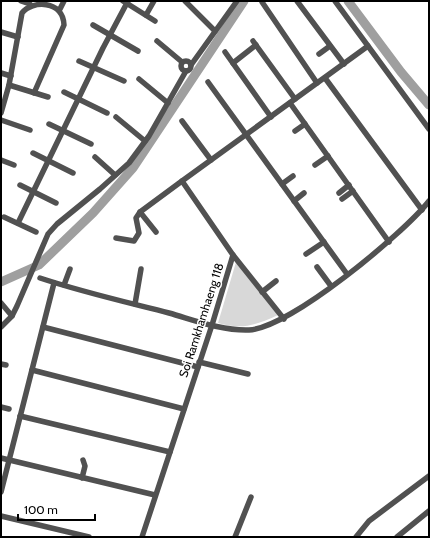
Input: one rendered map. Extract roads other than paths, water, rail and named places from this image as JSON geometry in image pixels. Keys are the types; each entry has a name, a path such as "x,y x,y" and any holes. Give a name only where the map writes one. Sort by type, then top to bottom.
{"street":[{"path":"21,1 30,4"},
{"path":"1,110 11,76 22,13 30,4 44,1 60,9 63,14 64,24 34,93"},
{"path":"60,9 64,1"},
{"path":"146,15 154,1"},
{"path":"185,1 215,31"},
{"path":"1,327 12,316 26,287 44,240 57,224 129,163 145,141 186,71 189,70 191,65 237,1"},
{"path":"297,1 344,64"},
{"path":"335,1 429,129"},
{"path":"18,223 126,2 155,21"},
{"path":"262,2 318,83"},
{"path":"93,25 138,51"},
{"path":"1,32 18,37"},
{"path":"157,40 182,62"},
{"path":"233,64 255,43 295,99"},
{"path":"319,54 330,46"},
{"path":"116,238 134,241 139,233 136,218 140,212 368,46"},
{"path":"225,52 271,117"},
{"path":"182,62 186,60 190,62 191,65"},
{"path":"79,61 124,82"},
{"path":"182,62 182,70 186,71"},
{"path":"1,73 11,76"},
{"path":"325,78 422,210"},
{"path":"139,79 168,103"},
{"path":"208,82 348,274"},
{"path":"9,85 48,97"},
{"path":"64,92 107,113"},
{"path":"290,103 390,242"},
{"path":"116,116 145,141"},
{"path":"1,120 30,130"},
{"path":"182,120 211,160"},
{"path":"49,124 91,144"},
{"path":"295,132 305,124"},
{"path":"34,153 73,173"},
{"path":"315,165 328,156"},
{"path":"96,157 115,175"},
{"path":"1,160 14,165"},
{"path":"282,184 293,176"},
{"name":"Soi Ramkhamhaeng 118","path":"142,537 212,325 233,255 182,182"},
{"path":"339,193 349,185"},
{"path":"20,186 56,203"},
{"path":"342,199 353,191"},
{"path":"294,201 304,193"},
{"path":"40,278 212,325 250,330 284,319 348,274 390,242 429,201"},
{"path":"140,212 156,232"},
{"path":"4,217 36,232"},
{"path":"306,254 324,242"},
{"path":"233,255 284,319"},
{"path":"317,267 330,286"},
{"path":"135,304 141,268"},
{"path":"64,285 70,269"},
{"path":"262,292 276,281"},
{"path":"1,492 54,283"},
{"path":"1,303 12,316"},
{"path":"43,327 199,364 248,374"},
{"path":"32,370 184,409"},
{"path":"1,407 9,408"},
{"path":"20,416 170,452"},
{"path":"1,458 155,495"},
{"path":"82,478 85,466 83,460"},
{"path":"356,537 369,521 429,476"},
{"path":"235,537 251,497"},
{"path":"397,537 428,513"},
{"path":"1,516 89,537"}],"waterway":[{"path":"1,282 39,265 93,213 133,168 244,1"},
{"path":"348,1 401,72 429,105"}]}
